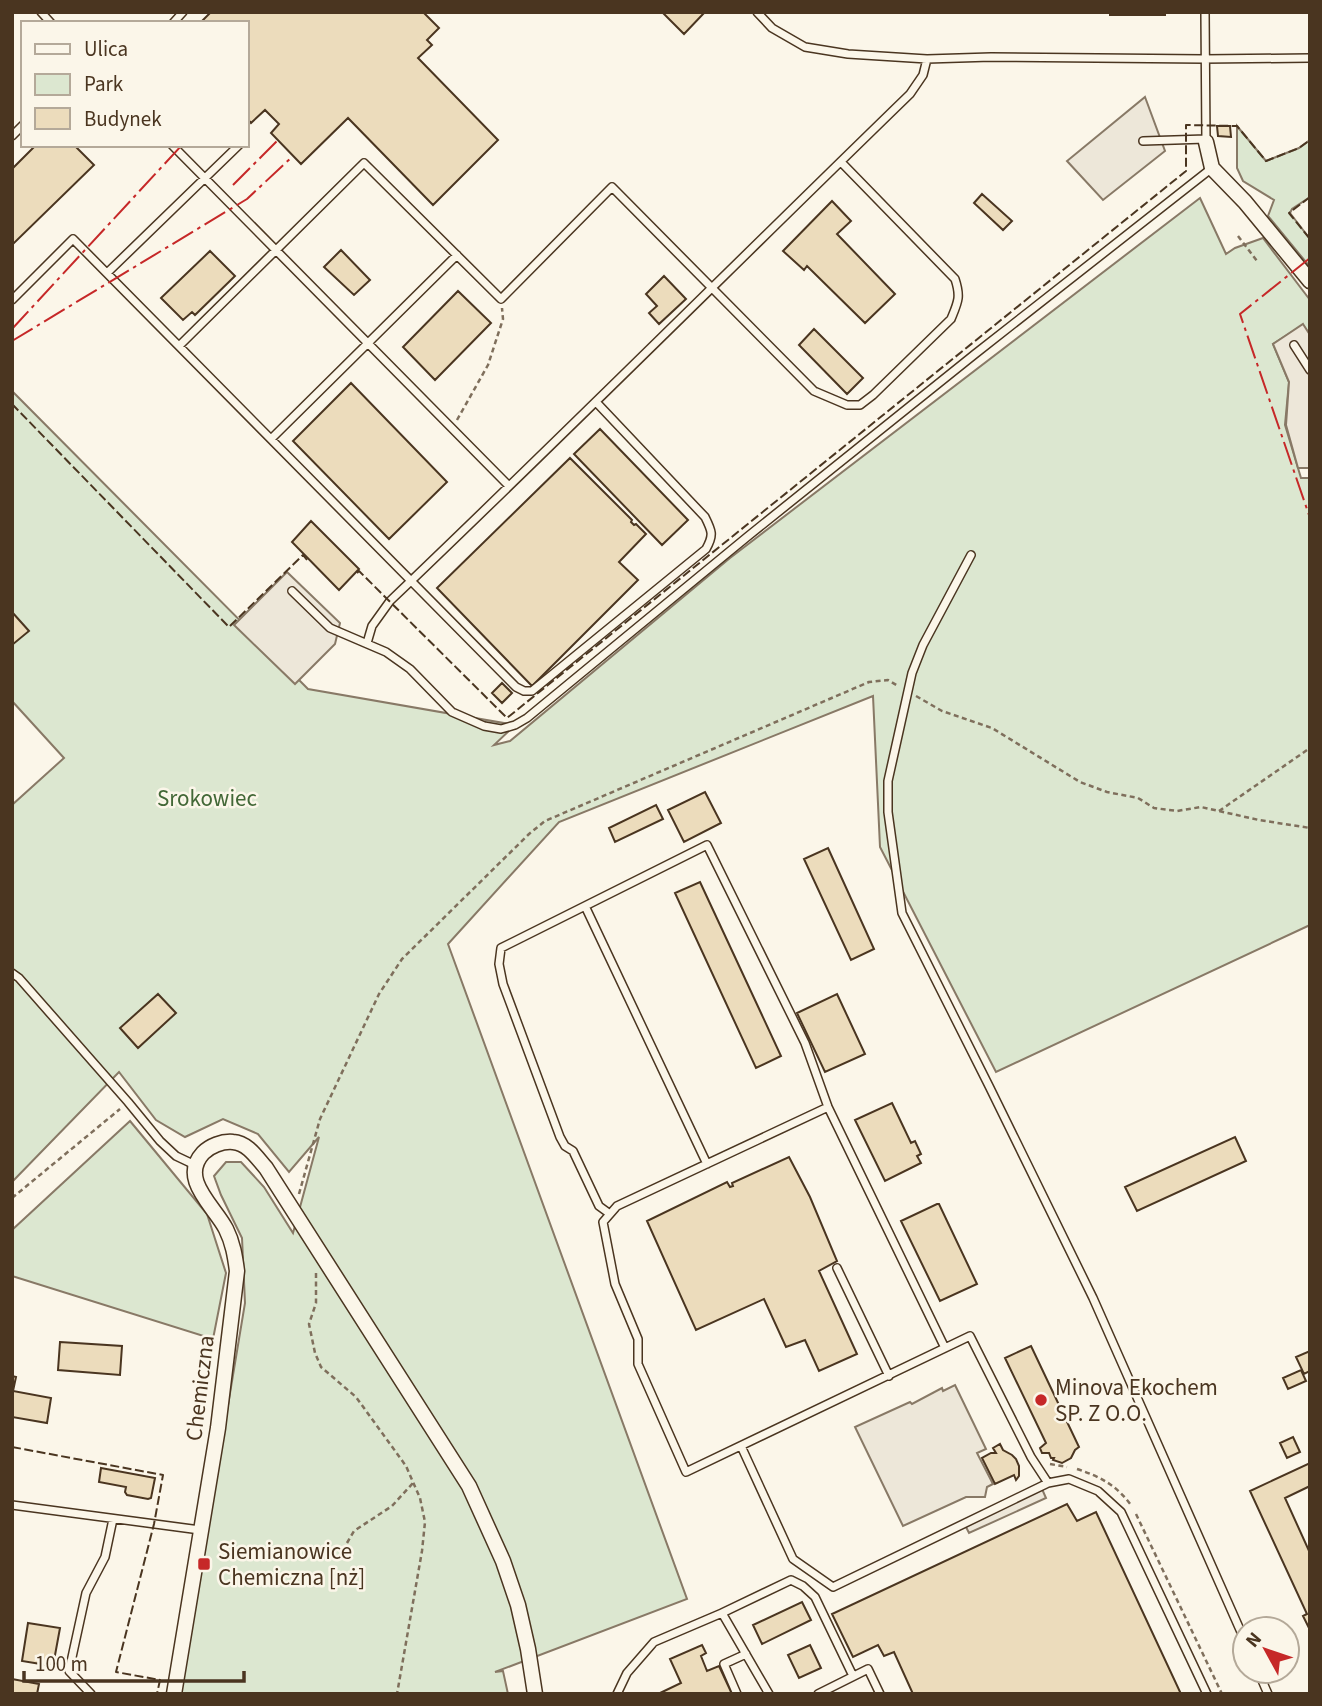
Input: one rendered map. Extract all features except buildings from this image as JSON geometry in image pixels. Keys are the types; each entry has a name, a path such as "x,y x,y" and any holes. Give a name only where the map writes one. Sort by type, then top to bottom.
{"street":[{"path":"1206,140 1212,168 1245,202 1310,281"},
{"path":"195,1165 210,1146 233,1142 244,1146 266,1168 295,1212 462,1475 483,1514 518,1605 535,1694"},
{"name":"Chemiczna","path":"174,1694 219,1428 237,1271 235,1250 226,1230 198,1189 195,1165"}],"lane":[{"path":"757,12 772,28 805,47 848,54 927,59 1310,58"},
{"path":"1143,141 1206,140 1205,12"},
{"path":"367,643 372,626 390,601 910,94 923,75 927,59"},
{"path":"174,147 509,486"},
{"path":"107,273 237,147"},
{"path":"179,346 364,163 500,299 612,187 814,391 847,405 860,405 951,318 958,302 959,290 955,279 841,162"},
{"path":"292,591 330,628 386,652 410,669 452,712 484,726 501,729 515,725 527,718 768,519 1212,168"},
{"path":"12,300 74,239 516,687 524,691 532,691 706,549 712,540 705,517 596,402"},
{"path":"271,439 457,255"},
{"path":"1294,345 1310,370"},
{"path":"971,555 923,645 912,673 888,781 888,812 902,914 1093,1298 1233,1615"},
{"path":"610,1214 599,1206 573,1151 565,1146 561,1138 503,984 499,964 502,948 707,845 804,1043 828,1107 945,1348"},
{"path":"585,906 707,1164"},
{"path":"12,972 160,1141 176,1156 195,1165"},
{"path":"828,1107 617,1206 603,1222 615,1284 638,1339 638,1364 686,1472 970,1336 1031,1457 1048,1483"},
{"path":"837,1268 889,1376"},
{"path":"741,1446 793,1559 833,1587 1048,1483 1069,1479 1098,1491 1121,1512 1207,1694"},
{"path":"12,1505 201,1530"},
{"path":"91,1694 69,1671 86,1593 104,1557 113,1518"},
{"path":"617,1694 627,1673 654,1642 791,1580 815,1597 853,1676"},
{"path":"722,1613 769,1694"},
{"path":"737,1694 724,1664 746,1654"},
{"path":"818,1694 868,1669 880,1694"}],"path":[{"path":"1238,236 1257,261"},
{"path":"452,429 488,365 503,318 500,299"},
{"path":"295,1212 320,1119 379,994 402,959 529,834 545,821 869,682 888,680 942,711 992,728 1080,782 1107,792 1138,798 1154,808 1177,811 1201,807 1310,828"},
{"path":"1219,811 1310,748"},
{"path":"12,1198 128,1102"},
{"path":"315,1244 316,1303 309,1324 315,1353 321,1367 356,1397 406,1466 414,1483 425,1522 397,1694"},
{"path":"347,1543 354,1531 392,1506 414,1483"}],"green space":[{"path":"1237,126 1266,161 1299,148 1310,140 1310,197 1290,213 1310,239 1310,267 1268,216 1274,200 1243,181 1237,168"},
{"name":"Srokowiec","path":"1200,198 1226,254 1263,238 1310,300 1310,335 1303,325 1273,344 1289,382 1285,425 1301,478 1310,478 1310,925 996,1072 880,847 873,696 559,822 448,944 687,1599 495,1672 503,1671 508,1694 180,1694 245,1303 242,1238 214,1176 226,1162 241,1162 264,1187 293,1233 319,1137 289,1172 258,1134 223,1119 185,1137 156,1120 119,1072 12,1182 12,805 64,758 12,701 12,391 308,689 515,725 494,745 510,741 730,558"},
{"path":"130,1121 207,1214 226,1273 213,1339 12,1276 12,1230"}],"shaded area":[{"path":"1145,97 1165,151 1103,200 1067,161"},
{"path":"1303,324 1310,335 1310,468 1298,468 1286,425 1289,382 1273,344"},
{"path":"287,572 340,623 335,644 295,684 234,625"},
{"path":"955,1385 986,1449 977,1453 993,1484 987,1487 985,1497 966,1497 903,1526 855,1427 910,1402 912,1404 942,1388 943,1391"},
{"path":"1042,1489 1046,1498 969,1533 965,1525"}],"fence":[{"path":"357,573 359,571 507,718 1186,171 1186,125 1237,126 1266,161 1299,148 1310,140"},
{"path":"1310,197 1289,213 1310,239"},
{"path":"12,404 229,627 303,555 307,560"},
{"path":"12,1447 163,1475 154,1524 116,1672 160,1680 157,1694"}],"power":[{"path":"233,185 278,140"},
{"path":"12,329 180,147"},
{"path":"12,341 247,199 293,156"},
{"path":"1310,258 1240,314 1310,518"}],"place":[{"name":"Minova Ekochem SP. Z O.O.","path":"1041,1400"},
{"name":"Siemianowice Chemiczna [nż]","path":"204,1564"}]}
